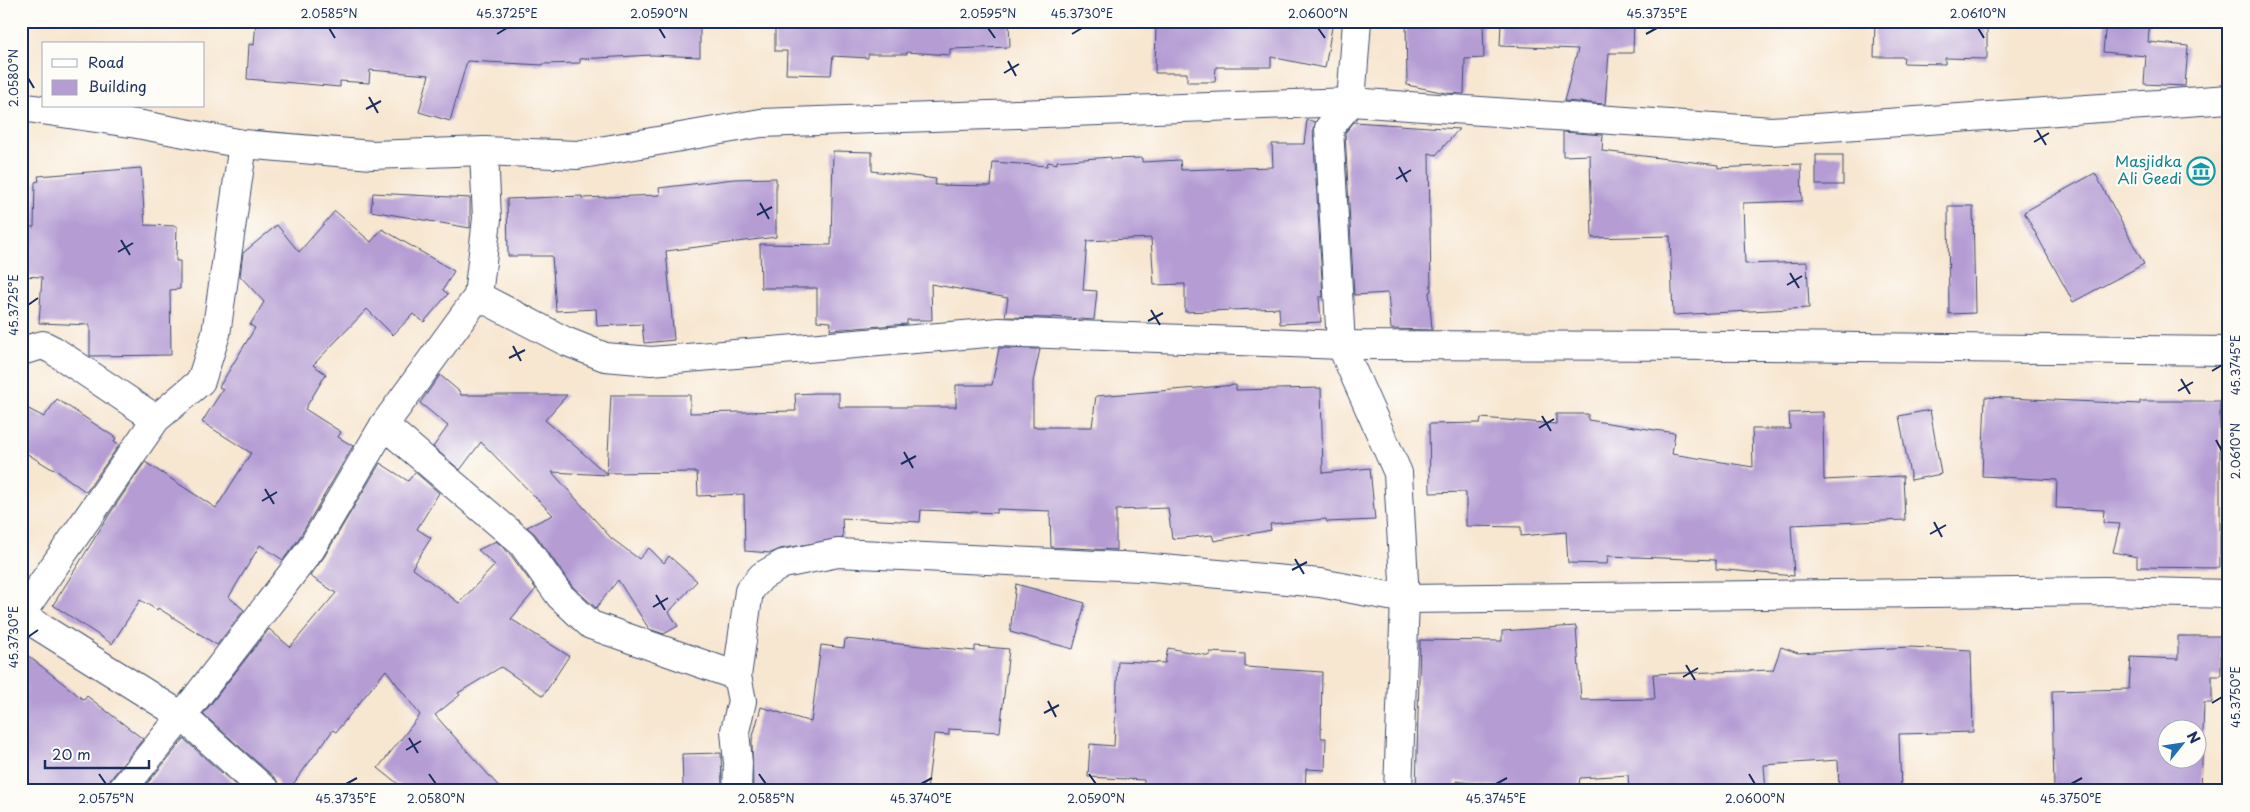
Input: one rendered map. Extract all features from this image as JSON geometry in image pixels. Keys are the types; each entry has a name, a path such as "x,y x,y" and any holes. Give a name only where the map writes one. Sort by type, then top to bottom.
{"street":[{"path":"1357,21 1351,102 1329,128 1342,345 1398,473 1405,599 1398,791"},
{"path":"21,107 137,124 243,144 372,155 484,151 577,155 761,123 1351,102 1771,131 2229,99"},
{"path":"243,144 216,334 201,381 156,419 21,614 182,716 266,791"},
{"path":"121,791 182,716 311,549 384,425 478,296 487,219 484,151"},
{"path":"478,296 565,341 605,357 650,361 999,332 1342,345 1769,346 2229,351"},
{"path":"21,350 44,345 156,419"},
{"path":"384,425 522,543 560,596 591,625 737,676"},
{"path":"737,791 738,763 735,731 742,701 737,676 749,591 762,576 783,564 838,553 1140,567 1320,583 1405,599 2104,591 2229,594"}],"building":[{"path":"256,21 700,21 700,57 652,55 580,59 580,63 543,65 467,61 450,121 419,112 429,75 370,70 369,83 340,81 340,87 247,79 249,44 254,45"},
{"path":"775,21 1009,21 1010,47 950,49 950,55 907,52 907,54 868,54 868,58 833,56 831,75 786,74 787,51 775,51"},
{"path":"1156,21 1333,21 1325,68 1271,57 1271,67 1216,67 1215,82 1187,82 1187,73 1155,73"},
{"path":"1406,21 1483,21 1484,58 1465,59 1464,94 1446,93 1407,85"},
{"path":"1634,21 1633,53 1609,53 1605,104 1564,101 1578,49 1500,46 1501,22"},
{"path":"1875,21 1987,21 1987,59 1945,58 1945,64 1903,63 1904,57 1874,57"},
{"path":"2106,21 2150,21 2148,42 2188,46 2185,86 2144,84 2146,56 2103,52"},
{"path":"1307,120 1316,122 1313,129 1323,297 1319,297 1321,322 1280,324 1279,308 1185,312 1185,284 1154,285 1151,238 1087,241 1083,290 1097,291 1094,320 1052,317 1005,317 1008,298 931,284 932,320 907,320 907,324 830,330 831,322 817,321 817,288 761,288 760,244 831,245 833,151 872,152 872,171 936,179 935,185 991,186 993,162 1047,166 1048,162 1057,164 1057,161 1111,157 1111,159 1142,158 1142,162 1180,160 1181,170 1273,167 1272,144 1304,144"},
{"path":"1354,122 1459,129 1436,155 1429,153 1431,291 1429,292 1432,330 1391,329 1388,293 1354,295 1345,133"},
{"path":"1563,132 1603,135 1602,151 1718,165 1718,168 1801,164 1802,201 1743,203 1745,264 1807,262 1809,308 1673,315 1670,236 1592,238 1590,155 1563,156"},
{"path":"1816,155 1843,155 1843,185 1816,185"},
{"path":"141,168 145,225 177,226 176,261 180,261 180,289 170,290 171,355 90,356 90,325 39,323 42,277 21,276 21,226 34,227 35,182 39,181 38,176"},
{"path":"2095,173 2144,264 2073,302 2024,212"},
{"path":"776,178 776,237 666,251 674,340 644,343 642,324 597,326 596,309 556,311 552,256 508,256 507,199 660,195 659,188 734,179"},
{"path":"373,193 470,198 470,228 371,211"},
{"path":"1948,206 1973,206 1975,313 1949,314"},
{"path":"335,211 371,242 382,229 454,271 443,290 448,294 424,322 413,314 393,335 367,309 313,365 326,374 305,409 341,432 338,437 353,446 298,540 283,560 260,545 229,597 244,610 217,645 158,608 157,610 140,600 112,644 53,605 109,515 145,462 216,508 251,453 202,422 223,389 219,387 255,328 250,325 264,302 240,276 243,253 277,225 299,252"},
{"path":"999,348 1040,349 1033,382 1033,427 1092,427 1096,396 1236,385 1236,390 1321,388 1323,473 1370,468 1375,520 1327,522 1326,519 1270,524 1271,530 1214,541 1212,535 1172,539 1168,508 1116,510 1116,550 1051,547 1050,511 997,509 997,513 921,510 920,522 842,518 843,538 780,549 771,553 745,551 744,494 698,496 697,472 607,473 611,395 690,395 690,413 796,411 795,394 815,393 839,393 839,407 956,407 956,385 992,385"},
{"path":"440,375 461,395 567,395 545,420 608,475 552,472 611,538 639,559 649,548 664,563 669,556 697,581 669,612 678,626 664,634 649,629 618,580 596,608 572,586 535,534 527,527 553,515 481,442 460,470 433,447 448,426 420,403"},
{"path":"1985,397 2140,404 2140,401 2220,401 2220,568 2137,567 2137,557 2113,552 2120,524 2103,523 2104,510 2056,508 2057,480 1982,476"},
{"path":"57,399 116,438 114,442 119,445 86,492 53,468 21,450 21,405 44,417"},
{"path":"1930,410 1941,474 1911,480 1899,416"},
{"path":"1823,412 1824,480 1903,476 1905,520 1791,525 1794,576 1716,569 1716,560 1608,556 1607,564 1568,563 1566,532 1521,536 1521,527 1466,526 1466,492 1430,493 1429,424 1480,423 1481,418 1556,424 1556,414 1588,414 1588,420 1675,433 1672,454 1753,467 1752,429 1790,429 1789,413"},
{"path":"380,463 408,481 415,472 439,493 417,529 431,538 412,568 459,603 495,565 478,550 496,541 510,554 536,589 511,619 569,656 543,696 501,667 458,693 460,695 435,715 503,791 407,791 378,768 420,715 386,670 336,732 333,730 288,791 281,791 276,779 203,714 269,629 290,647 336,593 310,576 324,557"},
{"path":"1016,584 1085,603 1073,649 1010,632"},
{"path":"1576,626 1581,700 1655,699 1653,674 1773,670 1781,647 1798,653 1910,647 1971,650 1973,732 1899,734 1901,791 1839,791 1838,760 1764,765 1766,791 1629,791 1628,775 1580,778 1578,791 1528,791 1456,781 1456,791 1416,791 1420,640 1502,641 1502,631"},
{"path":"2178,636 2221,636 2221,676 2212,676 2212,703 2204,703 2203,720 2158,720 2158,770 2202,770 2201,791 2054,791 2052,691 2129,689 2131,657 2178,659"},
{"path":"845,639 975,651 975,646 1009,649 1000,732 949,729 949,735 934,734 927,791 753,791 752,740 761,707 811,722 821,645 844,648"},
{"path":"1168,648 1210,656 1210,652 1245,654 1245,667 1322,672 1321,738 1326,738 1325,770 1306,769 1305,791 1144,791 1144,780 1088,777 1090,744 1114,746 1118,661 1165,663"},
{"path":"21,650 84,700 87,696 143,739 109,781 106,791 21,791"},
{"path":"184,739 242,791 141,791"},
{"path":"721,753 722,786 683,787 682,754"}],"place":[{"name":"Masjidka Ali Geedi","path":"2201,171"}]}
